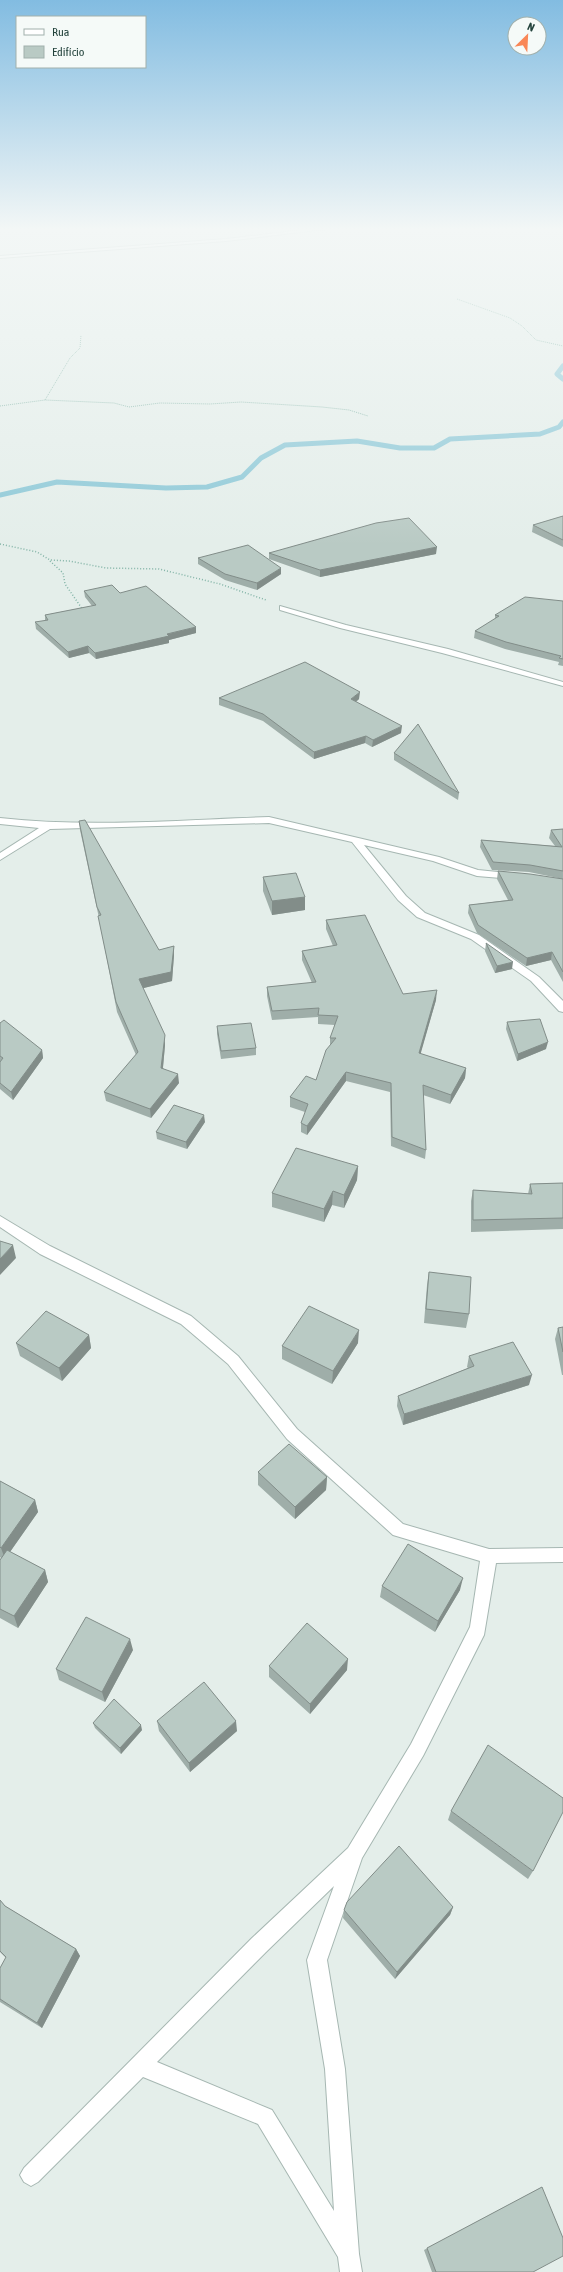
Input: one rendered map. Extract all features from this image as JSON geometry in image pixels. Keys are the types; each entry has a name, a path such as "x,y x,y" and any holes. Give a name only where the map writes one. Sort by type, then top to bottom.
{"street":[{"path":"283,608 321,623 446,652 536,678 563,684"},
{"path":"0,822 48,826 94,826 269,820 436,859 477,873 522,877"},
{"path":"0,857 48,826"},
{"path":"354,839 402,898 421,915 475,937 535,979 563,1008"},
{"path":"0,1221 45,1250 186,1320 233,1360 292,1434 398,1530 489,1556 563,1555"},
{"path":"350,2263 335,2068 317,1960 356,1853 417,1750 478,1629 489,1556"},
{"path":"31,2175 141,2066 259,1945 356,1853"},
{"path":"141,2066 265,2117 350,2263"}],"path":[{"path":"529,333 536,340 563,346"},
{"path":"45,400 70,358 80,348 81,335"},
{"path":"0,406 45,400 114,403 129,407 160,403 210,404 241,402 322,407 349,410 368,416"},
{"path":"0,544 37,552 50,560 63,573 65,584 85,613"},
{"path":"50,560 69,560 106,568 158,569 253,595 283,608"}],"building":[{"path":"563,516 563,540 533,525"},
{"path":"409,518 437,547 320,570 269,553 376,523"},
{"path":"248,545 281,568 257,583 225,574 198,558"},
{"path":"112,585 120,593 146,586 196,627 167,634 169,636 95,653 88,646 68,652 35,622 48,620 45,615 96,605 84,591"},
{"path":"525,597 563,601 563,659 559,658 561,656 506,642 475,631 499,616 495,615"},
{"path":"305,662 360,692 351,699 402,726 373,740 366,736 314,752 263,714 219,698"},
{"path":"418,724 459,793 394,753"},
{"path":"85,820 159,950 174,946 171,972 139,979 165,1035 161,1068 178,1074 150,1109 104,1092 138,1052 116,1002 98,916 101,915 97,907 79,821"},
{"path":"563,829 563,871 530,865 493,862 481,840 562,847 551,830"},
{"path":"498,871 563,879 563,972 552,952 527,958 478,925 469,905 513,900"},
{"path":"296,873 305,897 272,901 263,877"},
{"path":"365,915 403,994 437,990 419,1053 466,1068 451,1095 423,1085 426,1150 392,1137 391,1083 346,1072 307,1126 301,1123 308,1104 290,1097 306,1076 316,1080 326,1050 336,1038 330,1038 338,1016 318,1015 319,1008 272,1011 267,987 316,982 302,951 337,945 326,920"},
{"path":"486,943 513,962 497,966"},
{"path":"540,1019 548,1042 518,1054 507,1022"},
{"path":"4,1020 42,1050 11,1092 0,1083 0,1062 3,1058 0,1056 0,1023"},
{"path":"251,1023 256,1048 221,1051 217,1026"},
{"path":"174,1105 204,1115 186,1142 156,1132"},
{"path":"296,1148 358,1166 344,1195 333,1191 324,1209 272,1193"},
{"path":"563,1183 563,1218 473,1220 473,1190 532,1194 530,1184"},
{"path":"0,1241 13,1245 0,1259"},
{"path":"429,1272 471,1277 469,1314 426,1309"},
{"path":"309,1306 359,1330 333,1371 282,1346"},
{"path":"46,1311 89,1335 59,1368 16,1343"},
{"path":"563,1327 563,1352 558,1328"},
{"path":"513,1342 532,1375 404,1414 398,1396 474,1366 469,1356"},
{"path":"289,1444 327,1477 295,1507 258,1472"},
{"path":"0,1481 35,1500 1,1548 0,1547"},
{"path":"408,1544 463,1578 438,1621 382,1586"},
{"path":"7,1550 45,1570 14,1616 0,1609 0,1560"},
{"path":"86,1617 130,1639 102,1692 56,1669"},
{"path":"307,1623 348,1659 310,1704 269,1666"},
{"path":"204,1682 236,1721 189,1763 157,1721"},
{"path":"114,1699 141,1725 120,1748 93,1723"},
{"path":"488,1745 563,1798 563,1812 533,1871 451,1811"},
{"path":"399,1846 453,1907 397,1972 344,1910 347,1902"},
{"path":"0,1900 5,1906 76,1949 37,2023 0,1999 0,1968 6,1957 0,1951"},
{"path":"542,2187 563,2238 563,2256 533,2272 436,2272 427,2248"}],"waterway":[{"path":"563,366 557,374 563,379"},
{"path":"0,495 57,482 166,488 207,487 242,477 261,458 285,445 357,441 400,448 434,448 450,439 540,434 559,427 563,422"}]}
